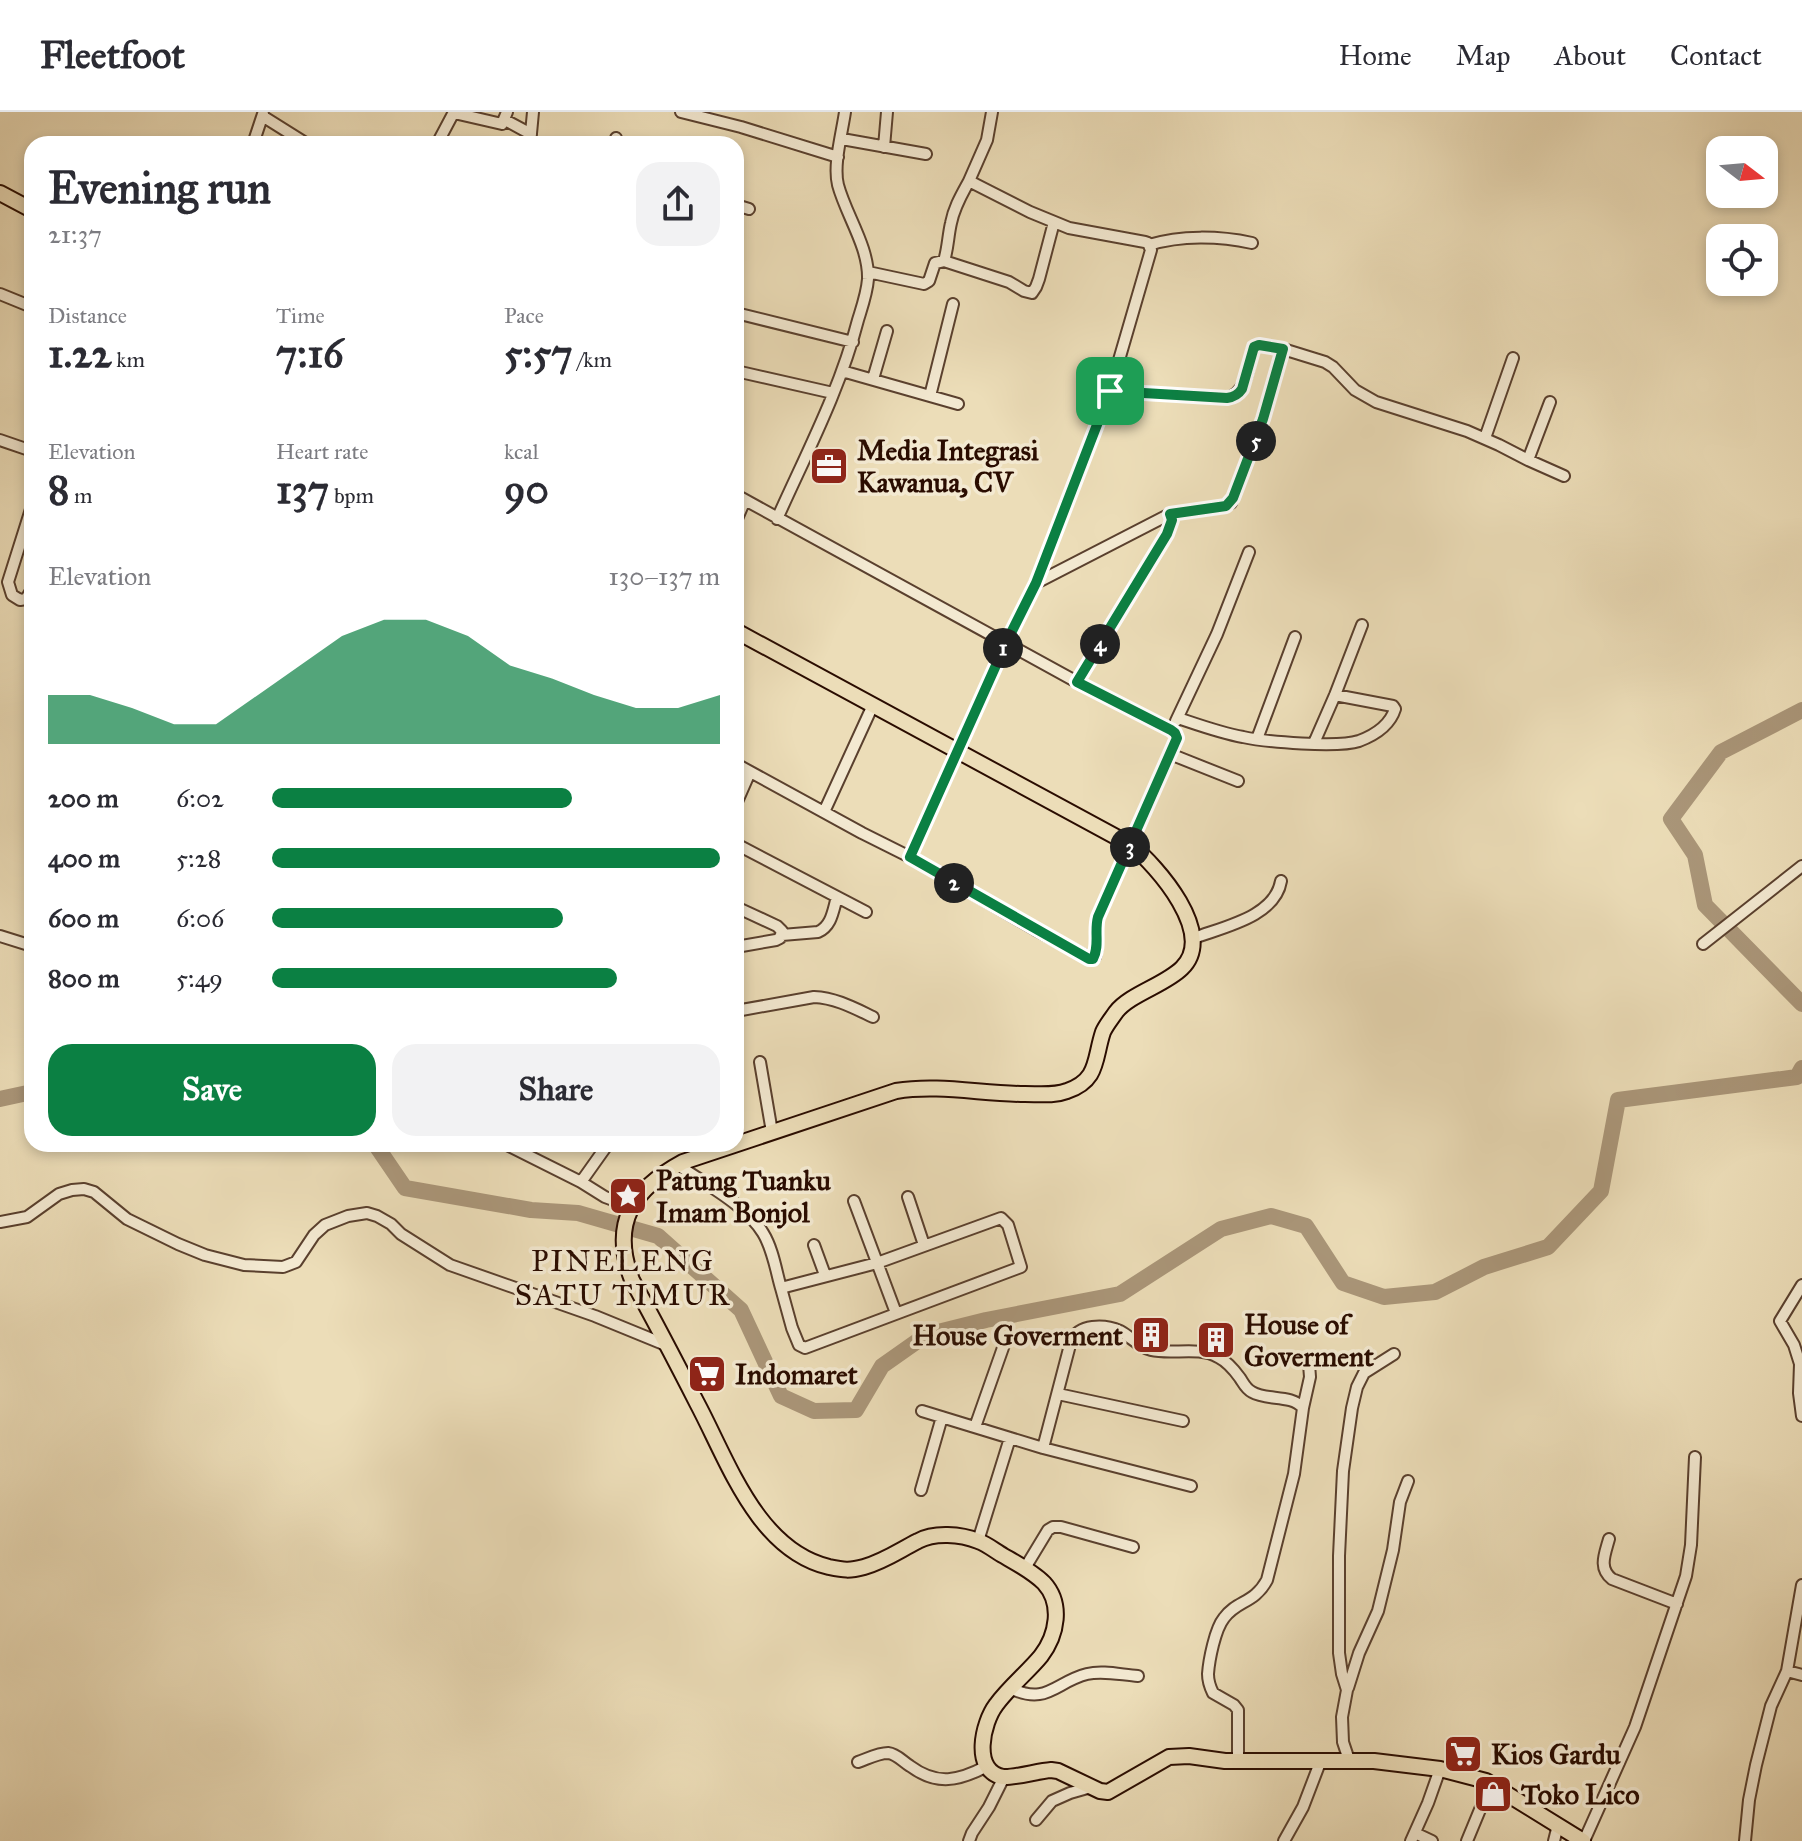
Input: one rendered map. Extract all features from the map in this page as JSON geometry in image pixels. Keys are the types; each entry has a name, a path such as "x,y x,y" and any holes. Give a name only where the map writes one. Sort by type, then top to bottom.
{"highway":[{"path":"0,193 24,206"},
{"path":"744,635 1131,845 1154,866 1174,893 1194,938 1191,955 1182,969 1118,1010 1104,1030 1093,1072 1075,1088 1048,1094 903,1090 744,1142"},
{"path":"715,1152 678,1165 639,1197 630,1211 624,1238 625,1260 632,1280 732,1474 770,1532 804,1559 848,1571 881,1562 922,1538 959,1536 978,1541 1025,1568 1044,1583 1055,1606 1056,1620 1045,1649 992,1710 986,1723 984,1761 994,1772 1004,1777 1058,1771 1108,1792 1169,1757 1189,1756 1214,1761 1374,1761 1440,1769 1491,1783 1584,1841"}],"street":[{"path":"441,136 454,112 495,124 502,124 506,116 528,136"},
{"path":"531,136 533,112"},
{"path":"681,112 838,157"},
{"path":"777,519 842,371 866,291 868,272 837,175 845,112"},
{"path":"884,147 887,112"},
{"path":"944,261 955,210 987,140 992,112"},
{"path":"256,136 263,114 295,136"},
{"path":"842,139 926,154"},
{"path":"910,857 1036,583 1110,391 1151,250 1142,241 1072,229 969,181"},
{"path":"744,207 749,209"},
{"path":"868,272 924,284 929,281 935,263 944,261 1009,282 1032,293 1039,279 1054,222"},
{"path":"1149,245 1162,240 1198,238 1232,238 1252,243"},
{"path":"0,294 24,304"},
{"path":"930,396 953,304"},
{"path":"744,315 853,342"},
{"path":"873,379 887,331"},
{"path":"1110,391 1227,398 1242,389 1254,347 1283,349 1329,364 1355,390 1376,402 1485,438 1564,476"},
{"path":"1036,583 1170,514 1231,503 1263,419 1283,349"},
{"path":"1485,438 1513,358"},
{"path":"842,371 958,404"},
{"path":"744,373 833,393"},
{"path":"1528,460 1550,402"},
{"path":"0,440 24,448"},
{"path":"744,500 1171,730 1177,738 1096,922 1097,951 1091,959 744,769"},
{"path":"1077,682 1167,534 1172,520 1170,514"},
{"path":"24,531 8,582 12,595 24,599"},
{"path":"1171,730 1217,634 1249,552"},
{"path":"1314,743 1362,625"},
{"path":"1257,739 1295,637"},
{"path":"1178,718 1242,737 1345,743 1362,740 1387,725 1395,709 1393,706 1335,695"},
{"path":"824,812 873,705"},
{"path":"1170,754 1238,781"},
{"path":"744,786 750,772"},
{"path":"744,848 866,912"},
{"path":"1703,944 1802,866"},
{"path":"1194,938 1256,913 1276,897 1281,881"},
{"path":"744,946 776,940 782,935 823,930 829,923 837,897"},
{"path":"744,911 777,926 782,935"},
{"path":"0,936 24,944"},
{"path":"744,1010 814,997 842,1003 873,1017"},
{"path":"760,1062 772,1132"},
{"path":"521,1152 630,1211"},
{"path":"581,1182 602,1152"},
{"path":"678,1165 738,1206 759,1226 765,1236 792,1328 802,1347 1021,1267 1008,1225 1001,1218 877,1263 781,1288"},
{"path":"0,1222 27,1217 59,1194 84,1189 94,1192 127,1219 205,1255 244,1265 283,1267 296,1262 314,1235 325,1225 367,1213 391,1224 401,1234 450,1265 595,1316 666,1345"},
{"path":"908,1197 924,1245"},
{"path":"854,1201 896,1313"},
{"path":"814,1245 825,1275"},
{"path":"1802,1285 1780,1321 1794,1345 1800,1364 1802,1416"},
{"path":"1043,1448 1071,1341 1075,1333 1085,1328 1119,1331 1154,1351 1199,1352 1216,1356 1238,1375 1249,1391 1272,1399 1294,1401 1303,1408"},
{"path":"975,1427 1005,1342"},
{"path":"1347,1690 1339,1653 1339,1556 1347,1439 1357,1387 1364,1373 1394,1354"},
{"path":"1238,1761 1238,1710 1213,1693 1208,1675 1211,1655 1223,1618 1235,1607 1254,1598 1267,1580 1294,1474 1310,1377 1309,1364"},
{"path":"1058,1394 1183,1421"},
{"path":"922,1411 1043,1448 1191,1486"},
{"path":"921,1490 942,1417"},
{"path":"978,1541 1010,1438"},
{"path":"1584,1841 1635,1727 1689,1563 1695,1457"},
{"path":"1349,1760 1343,1742 1342,1717 1347,1690 1378,1611 1393,1550 1400,1502 1408,1481"},
{"path":"1025,1568 1048,1530 1053,1527 1133,1547"},
{"path":"1609,1539 1604,1556 1605,1573 1612,1579 1677,1604"},
{"path":"1745,1841 1756,1765 1771,1706 1787,1671 1802,1585"},
{"path":"1787,1671 1802,1675"},
{"path":"1010,1688 1024,1695 1036,1695 1052,1692 1084,1675 1138,1676"},
{"path":"858,1762 880,1753 892,1753 932,1779 959,1779 987,1766"},
{"path":"1284,1841 1303,1807 1321,1760"},
{"path":"1432,1841 1413,1837 1440,1769"},
{"path":"969,1841 1004,1777"},
{"path":"1467,1841 1491,1783"},
{"path":"1036,1820 1052,1801 1091,1787"},
{"path":"1554,1841 1558,1825"}],"waterway":[{"path":"1802,710 1721,752 1671,819 1695,855 1705,905 1802,1004"},
{"path":"380,1152 405,1188 531,1210 578,1213 658,1236 741,1310 781,1396 814,1411 856,1410 882,1366 926,1335 1120,1294 1221,1229 1271,1216 1306,1226 1343,1283 1384,1297 1435,1292 1484,1267 1548,1247 1601,1191 1618,1100 1797,1077 1802,1068"},
{"path":"0,1099 24,1094"}],"place":[{"name":"Media Integrasi Kawanua, CV","path":"829,466"},
{"name":"Patung Tuanku Imam Bonjol","path":"628,1196"},
{"name":"House Goverment","path":"1151,1335"},
{"name":"House of Goverment","path":"1216,1340"},
{"name":"Indomaret","path":"707,1374"},
{"name":"Kios Gardu","path":"1463,1754"},
{"name":"Toko Lico","path":"1493,1794"}],"district":[{"name":"PINELENG SATU TIMUR","path":"623,1278"}],"route":[{"path":"1254,347 1283,349 1263,419 1231,503 1170,514 1172,520 1167,534 1077,682 1171,730 1177,738 1096,922 1097,951 1091,959 910,857 1036,583 1110,391 1227,398 1242,389 1254,347"}]}
